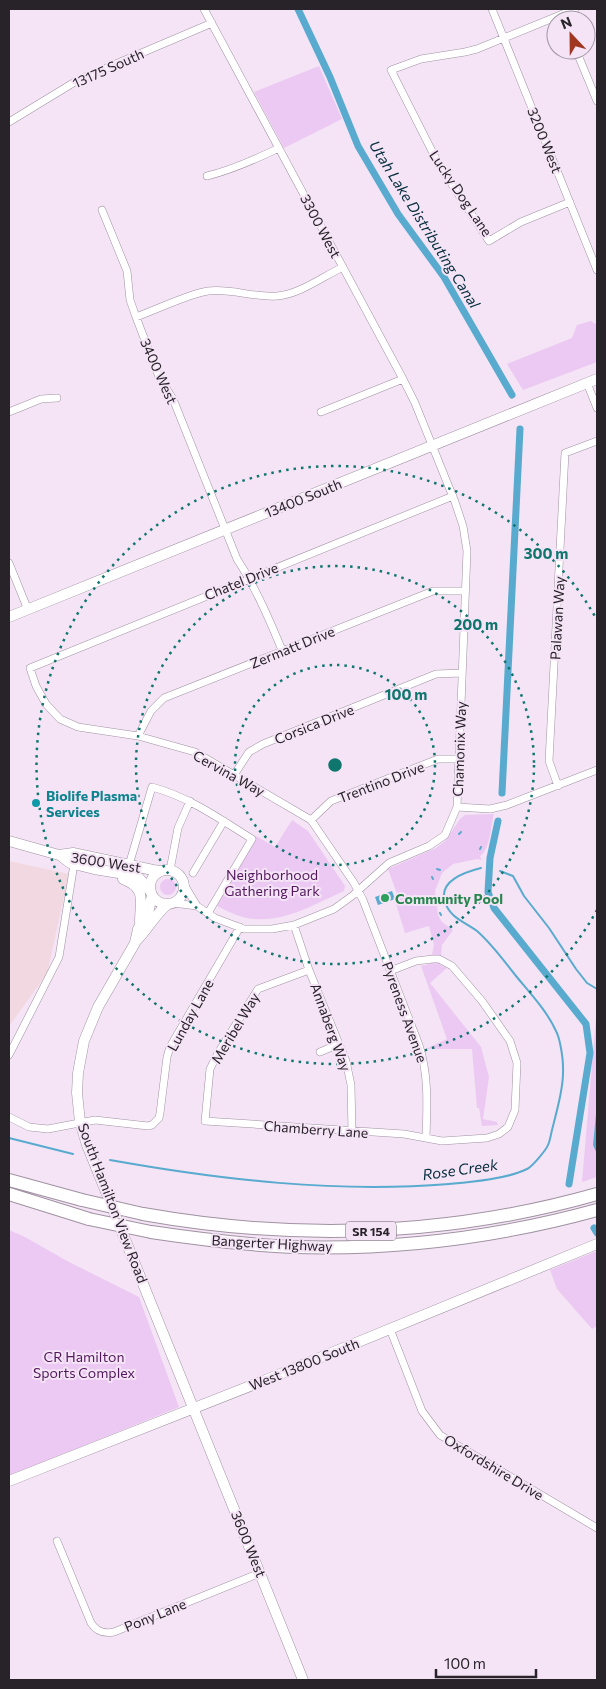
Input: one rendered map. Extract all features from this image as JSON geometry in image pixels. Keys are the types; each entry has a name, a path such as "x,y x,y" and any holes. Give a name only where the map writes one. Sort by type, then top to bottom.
{"highway":[{"name":"Bangerter Highway","path":"9,1180 143,1214 203,1224 263,1230 325,1232 373,1231 438,1226 486,1219 556,1205 597,1194"},
{"name":"Bangerter Highway","path":"9,1194 89,1218 151,1232 248,1244 318,1247 428,1242 482,1235 533,1226 597,1210"}],"street":[{"name":"3300 West","path":"204,9 403,379 422,419 431,446"},
{"name":"3200 West","path":"492,9 597,270"},
{"name":"13175 South","path":"9,122 78,80 212,23"},
{"path":"504,38 546,23"},
{"name":"Lucky Dog Lane","path":"504,38 465,52 420,59 391,70 435,157 489,241 521,222 570,202"},
{"path":"580,60 597,102"},
{"path":"207,176 244,164 279,148"},
{"name":"3400 West","path":"102,210 127,271 130,300 159,377 172,399 237,559 266,610 282,650"},
{"path":"136,318 208,291 268,296 285,295 301,289 343,267"},
{"path":"321,412 403,379"},
{"path":"592,381 597,408"},
{"name":"13400 South","path":"9,618 592,381"},
{"path":"9,412 41,399 57,398"},
{"name":"Palawan Way","path":"558,786 549,762 566,453 597,441"},
{"name":"Chamonix Way","path":"185,886 197,906 208,913 244,929 272,930 294,925 334,909 389,863 429,846 445,835 456,808 467,551 463,526 453,496 431,446"},
{"name":"Chatel Drive","path":"30,668 453,496"},
{"path":"9,563 28,610"},
{"name":"Zermatt Drive","path":"138,736 151,711 164,698 433,591 466,591"},
{"name":"Cervina Way","path":"30,668 36,686 46,704 60,718 78,727 138,736 195,752 311,820 358,890"},
{"name":"Corsica Drive","path":"234,775 249,752 263,744 436,674 462,673"},
{"name":"Trentino Drive","path":"311,820 331,801 438,760 458,759"},
{"path":"456,808 490,809 510,804 597,770"},
{"path":"129,865 152,787 170,792 190,801 252,839 208,913"},
{"path":"165,870 178,828 190,801"},
{"path":"193,873 224,822"},
{"path":"9,841 61,856"},
{"name":"3600 West","path":"61,856 73,854 153,870 165,870"},
{"name":"3600 West","path":"61,856 70,863 139,878 151,893"},
{"path":"9,1054 59,957 74,864"},
{"path":"94,869 130,881 137,886 141,896 140,926"},
{"path":"165,870 177,872 185,886 183,894 179,899 170,904 161,903 156,900 151,893 150,887 153,877 165,870"},
{"name":"Pyreness Avenue","path":"358,890 424,1059 426,1138"},
{"name":"South Hamilton View Road","path":"151,893 149,909 140,926 135,943 98,1007 84,1041 77,1086 80,1122 87,1144 194,1407"},
{"name":"Chamonix Way","path":"170,904 197,906"},
{"name":"South Hamilton View Road","path":"135,943 146,932 159,912 170,904"},
{"name":"Annaberg Way","path":"294,925 309,970 346,1061 351,1085 352,1132"},
{"name":"Lunday Lane","path":"80,1122 96,1120 148,1126 156,1122 160,1113 170,1047 240,927"},
{"name":"Chamberry Lane","path":"205,1121 404,1134 442,1141 487,1138 499,1134 508,1128 515,1110 517,1063 510,1041 482,1001 452,966 439,959 416,961 390,971"},
{"name":"Meribel Way","path":"205,1121 210,1069 258,989 309,970"},
{"path":"320,1052 339,1044"},
{"path":"9,1117 29,1127 48,1129 80,1122"},
{"name":"West 13800 South","path":"9,1481 268,1379 597,1244"},
{"name":"Oxfordshire Drive","path":"390,1329 422,1411 440,1435 597,1528"},
{"name":"3600 West","path":"194,1407 303,1680"},
{"name":"Pony Lane","path":"57,1541 93,1627 100,1632 110,1633 260,1572"}],"shaded area":[{"path":"9,861 69,874 47,974 9,1026"}],"green space":[{"path":"319,66 342,119 284,148 254,92"},
{"path":"591,321 597,325 597,362 523,390 507,364 572,338 577,325"},
{"path":"494,814 488,843 480,856 482,860 477,859 453,864 442,873 435,891 438,915 442,922 453,930 442,945 440,965 447,968 430,983 481,1047 489,1077 483,1119 497,1122 498,1125 482,1126 479,1108 477,1108 472,1049 426,1049 447,1039 421,966 430,964 434,945 429,926 405,933 396,904 400,902 388,869 436,848 445,841 460,819 465,815"},
{"name":"Neighborhood Gathering Park","path":"292,820 308,831 345,886 344,891 301,911 278,918 254,919 217,906 256,836 275,847"},
{"path":"165,879 171,879 176,884 174,893 165,895 160,890 160,884"},
{"path":"597,1006 597,1177 582,1182"},
{"name":"CR Hamilton Sports Complex","path":"9,1230 139,1297 179,1407 9,1476"},
{"path":"597,1251 597,1326 592,1329 557,1289 550,1270"}],"water":[{"name":"Community Pool","path":"392,891 395,899 378,905 375,897"},
{"path":"597,1104 597,1154 593,1145"}],"waterway":[{"name":"Utah Lake Distributing Canal","path":"298,9 330,77 358,146 398,214 444,277 512,395"},
{"name":"Utah Lake Distributing Canal","path":"502,793 520,429"},
{"name":"Utah Lake Distributing Canal","path":"498,821 490,858 488,892 494,908 586,1024 590,1053 569,1184"},
{"name":"Rose Creek","path":"110,1160 236,1179 321,1186 364,1187 478,1181 499,1178 529,1168 545,1151 550,1140 560,1098 563,1074 561,1048 557,1034 543,1009 498,953 477,931 454,916 447,907 444,895 445,888 449,883 461,875 481,868"},
{"name":"Rose Creek","path":"500,871 513,876 524,896 549,928 576,969 587,983 597,989"},
{"name":"Rose Creek","path":"9,1138 73,1154"},
{"name":"Utah Lake Distributing Canal","path":"594,1228 597,1233"}],"place":[{"name":"Biolife Plasma Services","path":"36,803"},
{"name":"Community Pool","path":"385,898"}]}
